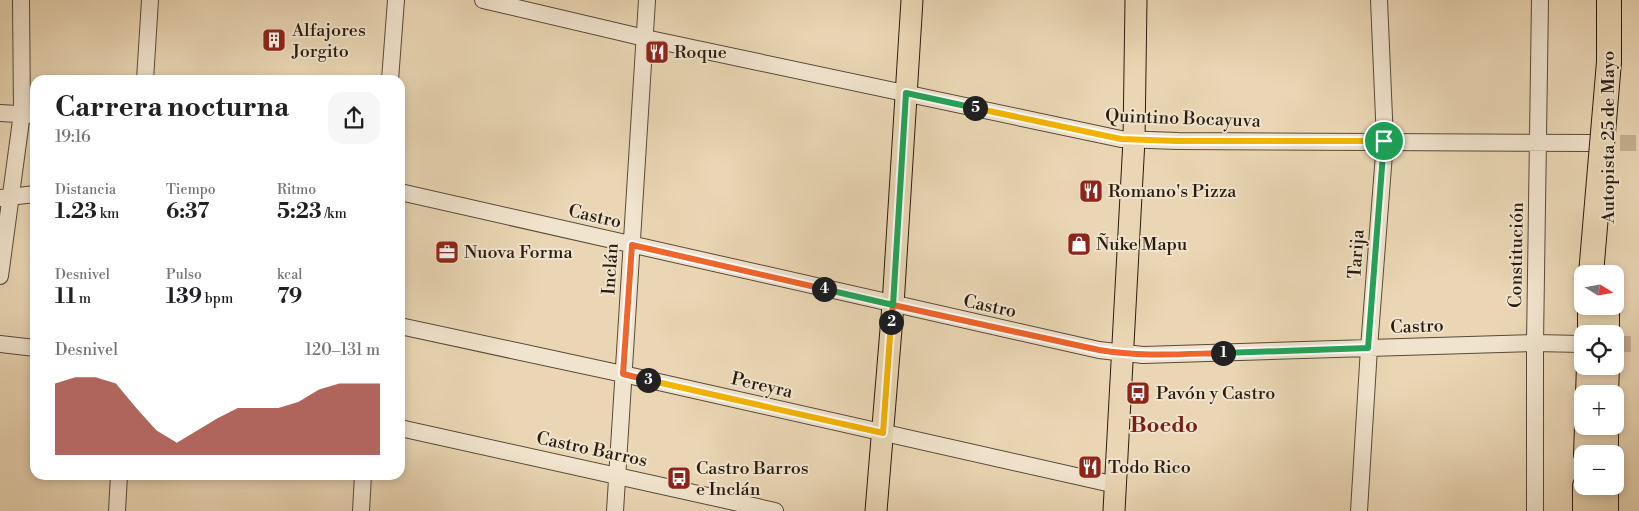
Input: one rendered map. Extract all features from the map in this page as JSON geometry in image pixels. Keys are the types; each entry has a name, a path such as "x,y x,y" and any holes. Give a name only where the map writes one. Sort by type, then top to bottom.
{"highway":[{"name":"Autopista 25 de Mayo","path":"1607,265 1609,0"},
{"path":"1592,265 1608,62"},
{"path":"1585,495 1585,511"},
{"path":"1606,495 1606,511"}],"main road":[{"path":"876,511 893,305 912,0"},
{"path":"1114,511 1134,140 1136,0"}],"street":[{"path":"0,276 5,198 29,114 21,0"},
{"path":"145,75 150,0"},
{"path":"390,75 396,0"},
{"name":"Quintino Bocayuva","path":"483,0 645,38 1109,137 1134,140 1596,143"},
{"name":"Inclán","path":"615,511 647,0"},
{"name":"Tarija","path":"1359,511 1368,348 1384,141 1379,0"},
{"name":"Constitución","path":"1536,511 1535,343 1540,0"},
{"path":"0,113 29,114"},
{"name":"Castro","path":"405,193 893,305 1122,354 1143,355 1535,343 1574,344"},
{"path":"5,198 30,195"},
{"name":"Pereyra","path":"405,327 1116,485"},
{"path":"0,344 30,347"},
{"name":"Castro Barros","path":"405,429 775,511"},
{"path":"117,511 119,480"},
{"path":"361,511 362,480"}],"tunnel":[{"path":"1596,143 1639,143"},
{"path":"1624,344 1639,344"}],"place":[{"name":"Alfajores Jorgito","path":"274,40"},
{"name":"Roque","path":"657,52"},
{"name":"Romano's Pizza","path":"1091,191"},
{"name":"Ñuke Mapu","path":"1079,244"},
{"name":"Nuova Forma","path":"447,252"},
{"name":"Pavón y Castro","path":"1138,393"},
{"name":"Todo Rico","path":"1090,467"},
{"name":"Castro Barros e Inclán","path":"679,478"}],"district":[{"name":"Boedo","path":"1164,424"}],"route":[{"path":"1384,141 1178,141 1121,139 906,93 893,305 632,245 623,374 883,433 893,305 1122,354 1143,355 1368,348 1384,141"}]}
